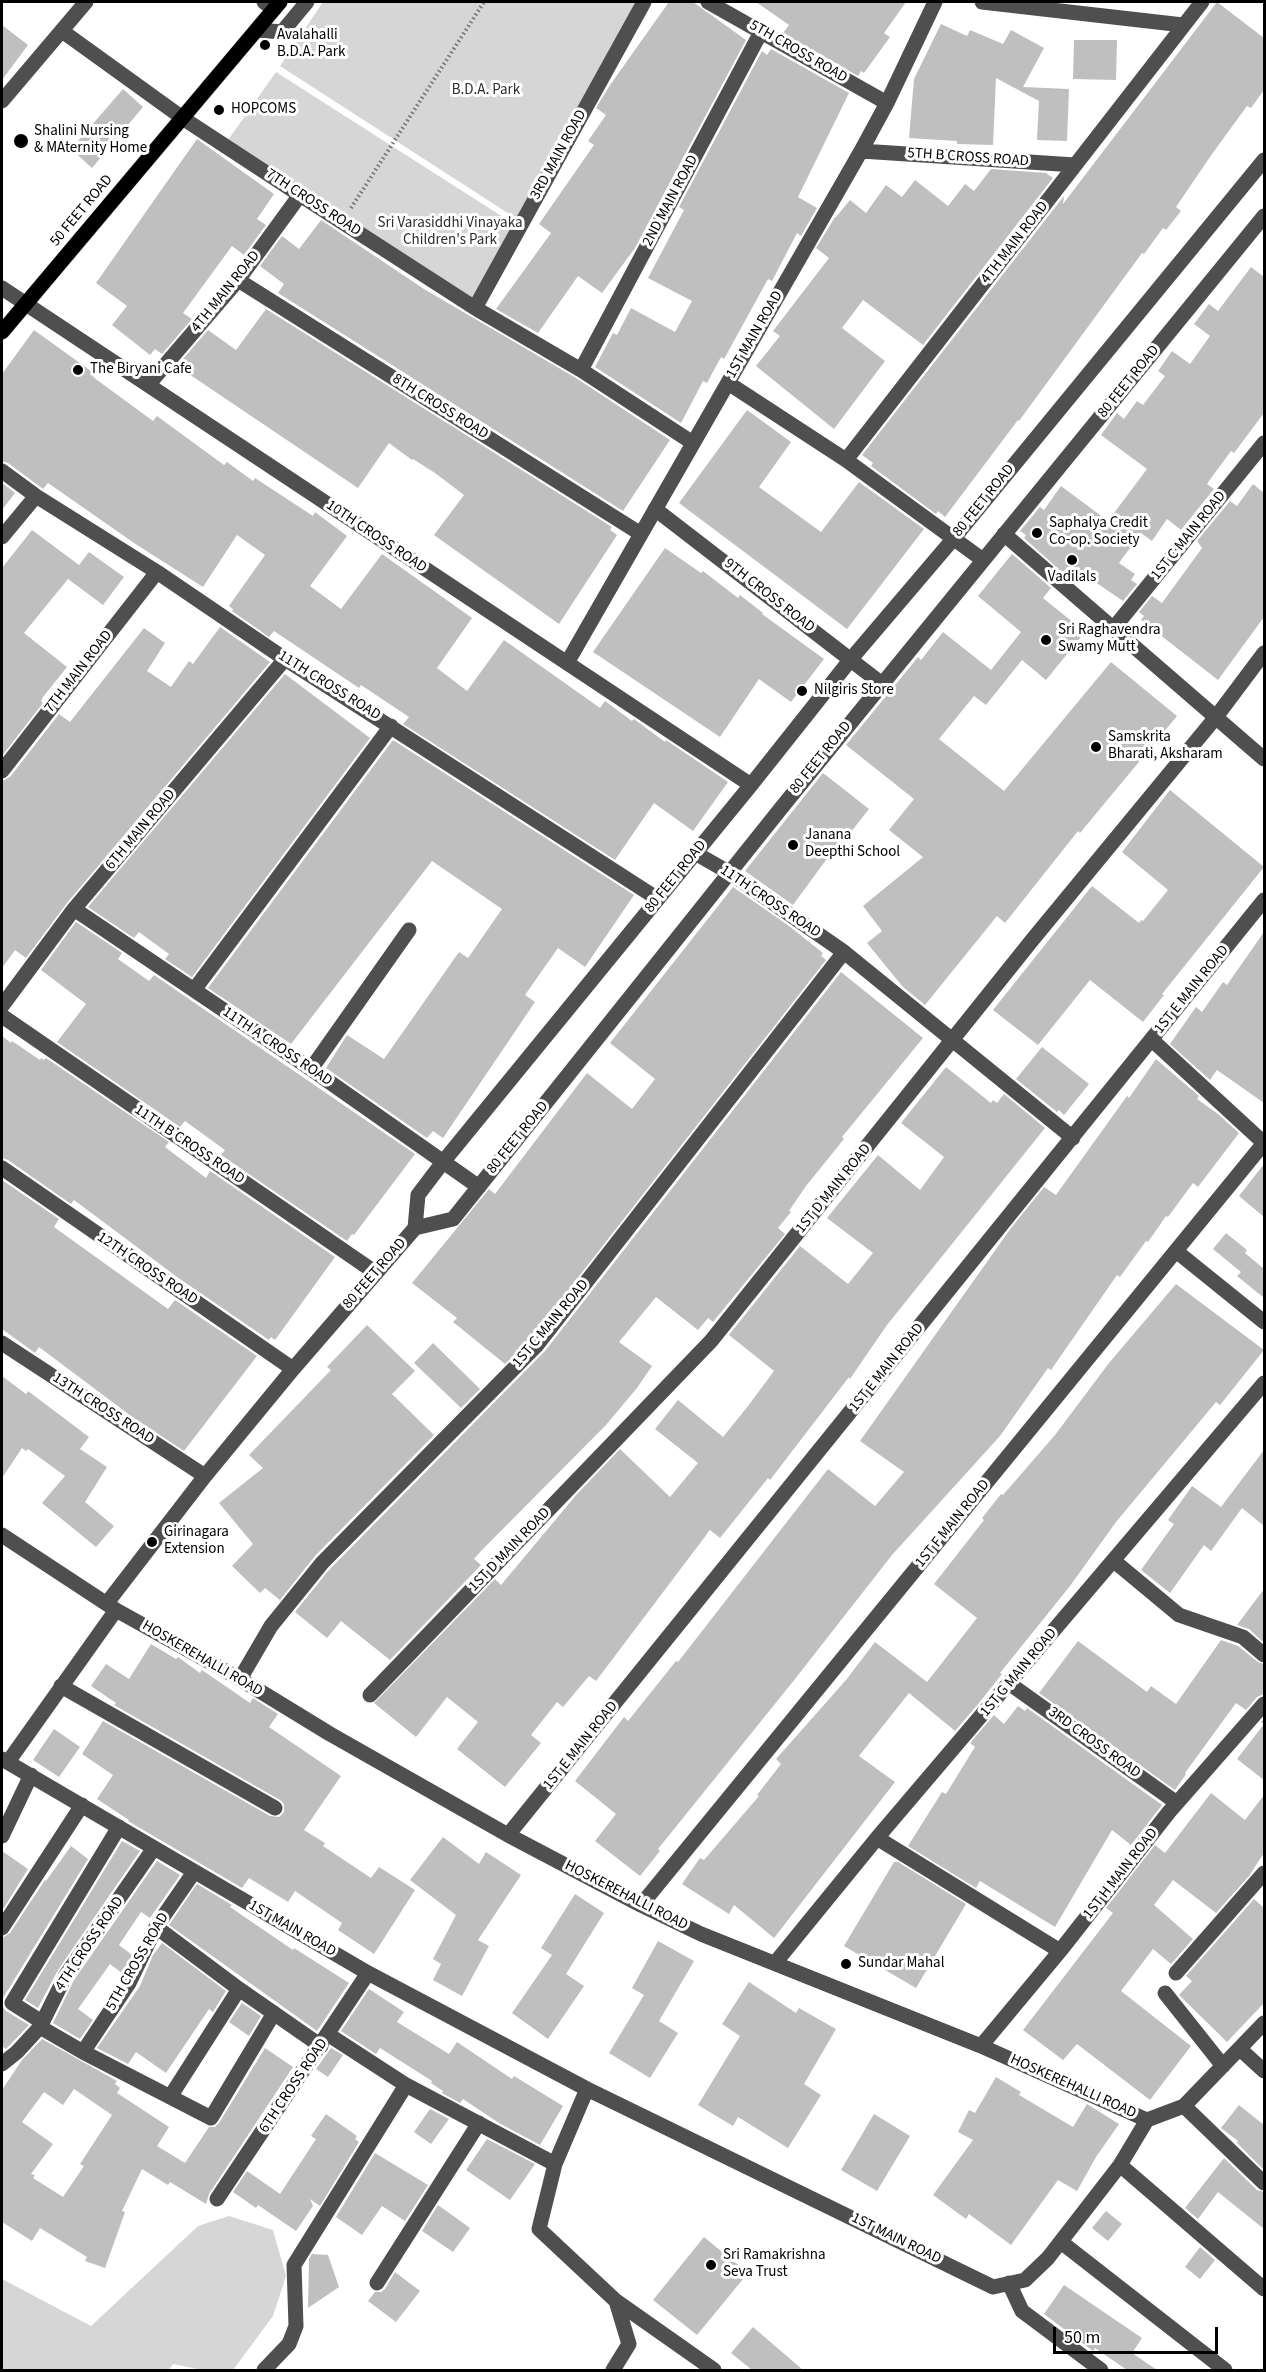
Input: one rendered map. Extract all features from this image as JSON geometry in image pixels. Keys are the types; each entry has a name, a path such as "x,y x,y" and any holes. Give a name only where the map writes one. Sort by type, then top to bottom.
{"main road":[{"name":"50 FEET ROAD","path":"2,332 257,30 273,4"}],"street":[{"path":"2,101 86,2"},
{"path":"257,30 282,32 307,2"},
{"name":"3RD MAIN ROAD","path":"475,308 644,2"},
{"name":"5TH CROSS ROAD","path":"708,2 887,103"},
{"name":"1ST MAIN ROAD","path":"567,663 861,152 887,103 934,2"},
{"path":"982,2 1184,25"},
{"name":"4TH MAIN ROAD","path":"846,460 1202,2"},
{"name":"7TH CROSS ROAD","path":"62,31 184,118 300,195 475,308 581,370 693,443"},
{"name":"2ND MAIN ROAD","path":"581,370 761,32"},
{"name":"5TH B CROSS ROAD","path":"861,152 1076,165"},
{"name":"80 FEET ROAD","path":"416,1228 418,1195 443,1162 696,853 851,659 954,538 1264,160"},
{"name":"4TH MAIN ROAD","path":"148,385 238,280 300,195"},
{"name":"80 FEET ROAD","path":"5,1760 61,1686 111,1606 205,1476 293,1369 416,1228 453,1218 882,684 1264,216"},
{"name":"8TH CROSS ROAD","path":"238,280 641,534"},
{"name":"10TH CROSS ROAD","path":"2,288 751,785"},
{"path":"728,383 846,460 983,560"},
{"name":"1ST C MAIN ROAD","path":"1113,628 1264,443"},
{"name":"11TH CROSS ROAD","path":"2,471 36,496 157,572 285,659 658,899"},
{"path":"2,537 36,496"},
{"name":"9TH CROSS ROAD","path":"655,509 882,684"},
{"path":"1004,534 1264,759"},
{"name":"7TH MAIN ROAD","path":"2,771 157,572"},
{"name":"1ST D MAIN ROAD","path":"370,1695 711,1341 1033,939 1216,717 1264,653"},
{"name":"6TH MAIN ROAD","path":"2,1005 74,909 285,659"},
{"path":"194,990 391,726"},
{"name":"11TH CROSS ROAD","path":"696,853 730,873 844,952 1073,1138"},
{"name":"1ST E MAIN ROAD","path":"508,1835 1264,900"},
{"name":"11TH A CROSS ROAD","path":"74,909 311,1069 479,1187"},
{"path":"311,1069 409,930"},
{"name":"1ST C MAIN ROAD","path":"240,1679 271,1626 322,1563 537,1346 844,952"},
{"name":"11TH B CROSS ROAD","path":"2,1016 376,1273"},
{"path":"1152,1040 1264,1143"},
{"name":"1ST F MAIN ROAD","path":"640,1905 1264,1143"},
{"name":"12TH CROSS ROAD","path":"2,1168 293,1369"},
{"path":"1176,1251 1264,1322"},
{"name":"13TH CROSS ROAD","path":"2,1343 205,1476"},
{"name":"1ST G MAIN ROAD","path":"775,1963 877,1838 1264,1383"},
{"name":"HOSKEREHALLI ROAD","path":"2,1535 111,1606 240,1679 330,1734 508,1835 640,1905 701,1934 981,2046 1148,2120 1184,2106 1264,2023"},
{"path":"1114,1561 1179,1614 1243,1637 1264,1655"},
{"name":"3RD CROSS ROAD","path":"1010,1684 1177,1803"},
{"path":"61,1686 275,1808"},
{"name":"1ST H MAIN ROAD","path":"981,2046 1060,1951 1177,1803 1264,1704"},
{"name":"1ST MAIN ROAD","path":"5,1760 368,1973 587,2089 993,2287 1009,2283"},
{"path":"2,1836 31,1776"},
{"path":"2,1928 82,1805"},
{"path":"119,1827 12,2003 83,2052 211,2118 274,2013"},
{"path":"877,1838 1060,1951"},
{"name":"4TH CROSS ROAD","path":"2,2064 17,2052 41,2024 66,1975 154,1848"},
{"name":"5TH CROSS ROAD","path":"83,2052 129,1983 156,1928 194,1872"},
{"path":"1176,1973 1264,1873"},
{"path":"156,1928 274,2013 555,2164"},
{"name":"6TH CROSS ROAD","path":"218,2199 368,1973"},
{"path":"170,2097 239,1989"},
{"path":"1165,1993 1223,2066"},
{"path":"1240,2049 1264,2071"},
{"path":"264,2370 289,2344 296,2326 294,2265 406,2085"},
{"path":"587,2089 555,2164 539,2229 616,2301 714,2370"},
{"path":"1184,2106 1264,2183"},
{"path":"1101,2370 1022,2311 1009,2283 1025,2280 1061,2242 1120,2165 1148,2120"},
{"path":"377,2283 479,2123"},
{"path":"1120,2165 1264,2289"},
{"path":"1061,2242 1225,2370"},
{"path":"613,2370 629,2344 616,2301"}],"path":[{"path":"342,222 484,2"}],"green space":[{"name":"B.D.A. Park","path":"323,2 640,2 517,219 280,66"},
{"name":"Sri Varasiddhi Vinayaka Children's Park","path":"276,72 514,224 473,298 228,140"},
{"path":"229,2216 273,2230 286,2276 273,2316 233,2370 202,2370 173,2364 169,2370 2,2370 2,2279 91,2326 198,2226"}],"building":[{"path":"669,2 693,2 746,40 635,248 602,293 578,276 538,333 496,309 551,233 539,224 594,145 588,141 606,115 596,108"},
{"path":"756,2 906,2 884,33 890,37 864,73 861,71 858,76 783,33 789,25"},
{"path":"1217,2 1264,38 1264,90 1251,108 1247,106 1212,154 1176,207 1181,211 1166,230 1163,228 1144,254 1142,253 1019,421 945,517 938,511 936,514 871,466 873,463 862,455 1064,196 1063,204"},
{"path":"941,24 967,36 970,30 1003,44 1011,30 1044,48 1023,87 1069,89 1067,141 1037,140 1039,101 996,78 993,145 957,144 957,141 909,138 914,79"},
{"path":"2,25 28,45 2,80"},
{"path":"1074,40 1117,40 1116,80 1073,79"},
{"path":"771,49 849,93 798,197 817,208 801,236 797,233 772,281 768,279 724,359 721,357 707,383 703,381 681,423 595,367 613,333 617,335 631,308 675,332 692,301 648,278 684,210 679,207 762,51 767,55"},
{"path":"123,89 143,107 92,168 71,149"},
{"path":"197,139 274,194 257,219 266,225 244,255 232,246 183,313 192,319 162,354 155,349 150,355 112,325 127,306 96,283"},
{"path":"991,169 1046,173 1053,178 923,345 863,300 842,328 885,361 834,429 756,366 780,336 773,331 829,258 816,248 835,217 850,200 866,213 886,185 902,197 915,180 948,206 965,184 974,191"},
{"path":"321,220 424,289 576,378 670,440 623,511 278,293 284,284 260,266 282,236 299,249"},
{"path":"1251,267 1264,277 1264,413 1234,453 1231,451 1209,481 1207,484 1214,489 1181,530 1167,519 1152,541 1141,533 1119,563 1135,574 1131,580 1137,584 1123,601 1073,567 1069,566 1063,573 1024,538 1026,535 1020,531 1040,507 1044,510 1061,486 1108,521 1147,469 1101,435 1117,413 1124,419 1137,401 1143,405 1165,376 1158,371 1172,351 1190,364 1210,336 1194,324 1209,304 1218,311"},
{"path":"266,309 612,527 610,530 617,535 559,624 434,535 464,495 435,473 389,443 358,488 177,366 208,330 236,350"},
{"path":"34,330 95,374 93,377 153,421 157,416 224,465 227,462 253,481 255,478 313,516 315,512 347,536 310,586 341,609 382,554 472,618 437,668 467,691 504,640 600,708 605,701 632,721 634,719 665,742 666,740 728,782 693,831 654,803 615,860 403,724 409,717 361,685 359,688 274,631 269,637 232,611 233,609 229,606 265,555 237,535 203,587 134,543 48,483 43,489 2,461 2,374"},
{"path":"747,410 791,442 759,487 821,532 859,482 924,529 847,629 679,503"},
{"path":"2,483 15,493 2,510"},
{"path":"1253,484 1264,493 1264,617 1218,680 1141,620 1144,616 1139,612 1152,596 1162,603 1202,548 1197,541 1230,501 1237,506"},
{"path":"32,530 79,565 89,552 124,577 103,605 68,579 24,633 67,667 43,697 41,701 43,703 2,756 2,568"},
{"path":"665,548 701,573 703,571 738,598 740,595 824,659 791,702 759,679 720,737 593,652"},
{"path":"1012,554 1051,588 1043,598 1085,632 1046,680 1022,660 986,705 974,696 939,739 1004,791 1111,662 1177,716 1080,833 1078,831 1005,923 997,916 925,1005 903,987 867,943 882,931 863,906 923,857 889,830 914,799 846,745 918,657 921,660 943,632 991,670 1021,632 978,596"},
{"path":"220,627 270,662 67,903 26,958 15,950 2,968 2,781 10,777 59,714 70,722 144,628 165,643 147,671 171,687 189,661 193,664"},
{"path":"285,674 370,738 192,977 165,959 169,954 139,932 134,938 88,907"},
{"path":"393,740 634,895 585,967 558,948 525,995 535,1002 443,1138 433,1131 427,1138 326,1068 347,1035 384,1059 459,952 468,958 502,909 432,861 291,1044 208,988"},
{"path":"823,773 869,809 836,851 834,849 793,905 745,871"},
{"path":"1170,790 1264,867 1162,994 1164,995 1143,1022 1090,980 1038,1045 993,1010 1092,886 1139,923 1168,890 1122,852"},
{"path":"733,887 789,926 823,953 821,956 826,960 530,1339 505,1364 453,1322 457,1318 412,1283 489,1189 495,1194 587,1073 632,1109 655,1079 610,1043"},
{"path":"76,922 122,953 118,959 149,981 154,975 415,1154 354,1235 352,1234 347,1241 221,1155 225,1150 185,1121 180,1127 57,1042 86,1004 41,970"},
{"path":"1264,932 1264,1103 1217,1070 1210,1080 1170,1044 1196,1007 1202,1012 1223,982 1227,985"},
{"path":"841,972 923,1038 842,1137 844,1139 806,1186 789,1211 791,1212 778,1228 785,1234 713,1322 708,1318 698,1330 656,1297 619,1342 652,1366 637,1388 606,1425 481,1551 474,1559 481,1565 390,1660 341,1621 327,1638 295,1612 329,1570 545,1351"},
{"path":"2,1036 40,1060 46,1058 169,1142 165,1147 206,1178 210,1171 335,1257 275,1340 271,1337 269,1340 177,1277 74,1200 71,1204 2,1158"},
{"path":"1042,1047 1089,1084 1064,1115 1016,1079"},
{"path":"1156,1059 1199,1096 1197,1099 1239,1133 1198,1187 1193,1183 1120,1277 1117,1275 1051,1370 1048,1368 1000,1436 892,1555 658,1849 660,1851 640,1876 595,1841 616,1814 575,1781 624,1717 628,1721 676,1661 678,1662 828,1469 875,1506 904,1472 860,1441 1011,1228 1044,1187 1056,1195"},
{"path":"946,1067 991,1103 993,1100 997,1103 1004,1094 1045,1128 887,1325 850,1379 849,1377 770,1480 768,1478 720,1538 710,1530 596,1681 589,1676 563,1707 557,1702 531,1735 541,1743 505,1787 457,1749 478,1722 447,1697 416,1737 374,1703 495,1579 501,1585 577,1494 620,1449 670,1497 698,1463 655,1429 678,1400 723,1437 748,1406 774,1371 729,1335 800,1246 848,1284 873,1253 827,1218 878,1155 920,1190 944,1157 901,1123"},
{"path":"1264,1164 1264,1217 1239,1196"},
{"path":"2,1180 59,1219 54,1227 168,1309 175,1300 257,1356 184,1451 131,1416 39,1347 35,1353 2,1329"},
{"path":"1226,1233 1247,1250 1245,1253 1264,1269 1264,1298 1237,1276 1241,1272 1213,1249"},
{"path":"1176,1284 1264,1350 1220,1405 1216,1402 1116,1522 1070,1586 1000,1673 1002,1674 979,1703 955,1731 909,1693 859,1756 895,1782 774,1938 734,1905 729,1914 682,1884 700,1858 704,1860 759,1796 757,1795 781,1764 776,1759 846,1680 875,1642 927,1682 977,1618 934,1584 984,1520 982,1518 1001,1494 1003,1495 1055,1435 1109,1363"},
{"path":"367,1325 415,1371 392,1394 434,1435 315,1556 280,1600 265,1588 260,1593 232,1566 253,1544 219,1503 263,1468 249,1455 331,1370 327,1367"},
{"path":"433,1343 480,1389 461,1408 414,1363"},
{"path":"2,1376 26,1394 28,1391 89,1437 80,1449 107,1467 85,1502 114,1526 96,1547 42,1503 65,1476 28,1449 26,1451 22,1448 2,1478"},
{"path":"1264,1450 1264,1526 1242,1508 1211,1551 1204,1545 1170,1593 1141,1570 1174,1524 1168,1520 1192,1486 1221,1507"},
{"path":"1264,1589 1264,1643 1249,1629 1237,1625"},
{"path":"1221,1640 1238,1646 1264,1664 1264,1694 1257,1697 1246,1710 1236,1703 1175,1790 1039,1693 1078,1641 1147,1692 1151,1686 1176,1704"},
{"path":"151,1644 176,1659 178,1657 200,1673 202,1670 250,1703 253,1698 278,1714 269,1727 341,1776 304,1830 325,1843 323,1846 371,1878 379,1867 415,1890 374,1954 338,1930 342,1923 295,1891 288,1902 249,1878 242,1888 128,1821 97,1799 113,1775 82,1754 103,1721 270,1816 279,1817 284,1812 284,1804 280,1800 114,1705 116,1703 91,1686 106,1664 129,1679"},
{"path":"1018,1706 1025,1711 1027,1708 1162,1805 1131,1845 1112,1830 1055,1927 980,1881 976,1888 908,1846 942,1792 946,1794 975,1747 970,1743 994,1715 1004,1724"},
{"path":"1264,1724 1264,1780 1237,1759"},
{"path":"54,1729 80,1747 59,1777 33,1760"},
{"path":"1211,1793 1245,1820 1264,1795 1264,1853 1249,1876 1216,1913 1173,1880 1154,1905 1193,1939 1171,1964 1153,1949 1121,1991 1191,2046 1150,2100 1077,2044 1063,2060 1023,2030 1113,1913 1106,1908 1155,1845 1165,1853"},
{"path":"443,1837 479,1864 486,1852 521,1875 478,1940 489,1946 462,1996 433,1980 441,1964 433,1959 456,1915 410,1880"},
{"path":"122,1841 140,1851 58,1970 38,2008 25,2000"},
{"path":"71,1846 88,1859 3,1998 3,2007 6,2011 29,2025 6,2049 2,2046 2,1938 10,1933"},
{"path":"2,1851 28,1869 2,1911"},
{"path":"157,1861 180,1875 150,1918 141,1912 119,1945 132,1955 123,1974 110,1964 78,2009 93,2020 80,2039 53,2023 74,1980"},
{"path":"894,1862 898,1862 966,1904 916,1988 844,1946"},
{"path":"197,1884 232,1905 230,1907 293,1950 294,1948 349,1983 317,2031 169,1925"},
{"path":"575,1894 604,1913 566,1974 584,1986 548,2039 512,2013 552,1955 541,1948"},
{"path":"1254,1899 1264,1908 1264,2003 1227,2042 1179,1995 1192,1981 1186,1976"},
{"path":"658,1941 694,1961 659,2021 678,2033 650,2078 609,2053 644,1995 632,1988"},
{"path":"162,1943 226,1991 213,2012 209,2009 166,2073 136,2052 128,2064 97,2048 140,1986 153,1955"},
{"path":"749,1982 796,2013 799,2008 836,2029 804,2084 821,2095 788,2148 738,2117 733,2126 698,2105 740,2036 722,2024"},
{"path":"369,1989 404,2012 397,2022 449,2054 457,2042 512,2079 514,2076 563,2106 540,2145 499,2123 463,2099 460,2103 442,2093 443,2091 431,2083 432,2081 380,2048 376,2054 341,2031"},
{"path":"242,2003 261,2016 249,2036 229,2022"},
{"path":"42,2039 117,2081 115,2084 120,2088 117,2093 169,2127 157,2146 185,2163 209,2127 215,2127 219,2123 265,2048 293,2067 209,2194 206,2204 170,2182 168,2185 142,2169 122,2211 125,2212 105,2268 85,2261 87,2257 40,2228 32,2241 2,2222 2,2090 22,2060","holes":["74,2089 112,2115 80,2164 84,2166 63,2197 33,2178 35,2175 31,2174 53,2144 22,2122 44,2092 63,2105"]},
{"path":"331,2048 343,2055 328,2077 316,2069"},
{"path":"996,2077 1021,2092 1019,2095 1073,2127 1087,2104 1119,2124 1096,2157 1077,2191 1058,2180 1011,2245 969,2214 966,2219 933,2195 973,2140 958,2132 969,2110 975,2113"},
{"path":"1239,2105 1264,2125 1264,2170 1237,2143 1238,2141 1221,2128"},
{"path":"430,2109 449,2119 431,2144 414,2132"},
{"path":"326,2114 357,2136 355,2139 359,2142 320,2206 310,2199 313,2206 296,2231 258,2205 256,2208 233,2192 247,2171 280,2194 316,2139 311,2136"},
{"path":"874,2114 910,2136 877,2191 841,2170"},
{"path":"487,2139 535,2164 510,2200 466,2170"},
{"path":"375,2153 428,2185 405,2221 382,2206 362,2235 336,2217"},
{"path":"1224,2158 1257,2190 1264,2192 1264,2229 1218,2192 1198,2219 1185,2208"},
{"path":"438,2205 470,2228 453,2252 422,2231"},
{"path":"1106,2211 1122,2224 1108,2241 1092,2228"},
{"path":"704,2237 748,2273 697,2335 653,2300"},
{"path":"1200,2247 1215,2260 1200,2279 1185,2267"},
{"path":"312,2254 328,2255 339,2287 308,2308 309,2259"},
{"path":"395,2272 420,2291 396,2322 368,2301 375,2292 385,2289"},
{"path":"1064,2285 1142,2338 1132,2353 1157,2370 1127,2370 1095,2348 1093,2351 1044,2314"},
{"path":"753,2327 803,2370 752,2370 731,2353"}],"place":[{"name":"Avalahalli B.D.A. Park","path":"265,45"},
{"name":"HOPCOMS","path":"219,110"},
{"name":"Shalini Nursing & MAternity Home","path":"21,141"},
{"name":"The Biryani Cafe","path":"78,370"},
{"name":"Saphalya Credit Co-op. Society","path":"1037,533"},
{"name":"Vadilals","path":"1072,560"},
{"name":"Sri Raghavendra Swamy Mutt","path":"1046,640"},
{"name":"Nilgiris Store","path":"802,691"},
{"name":"Samskrita Bharati, Aksharam","path":"1096,747"},
{"name":"Janana Deepthi School","path":"793,845"},
{"name":"Girinagara Extension","path":"152,1542"},
{"name":"Sundar Mahal","path":"846,1964"},
{"name":"Sri Ramakrishna Seva Trust","path":"711,2265"}]}
